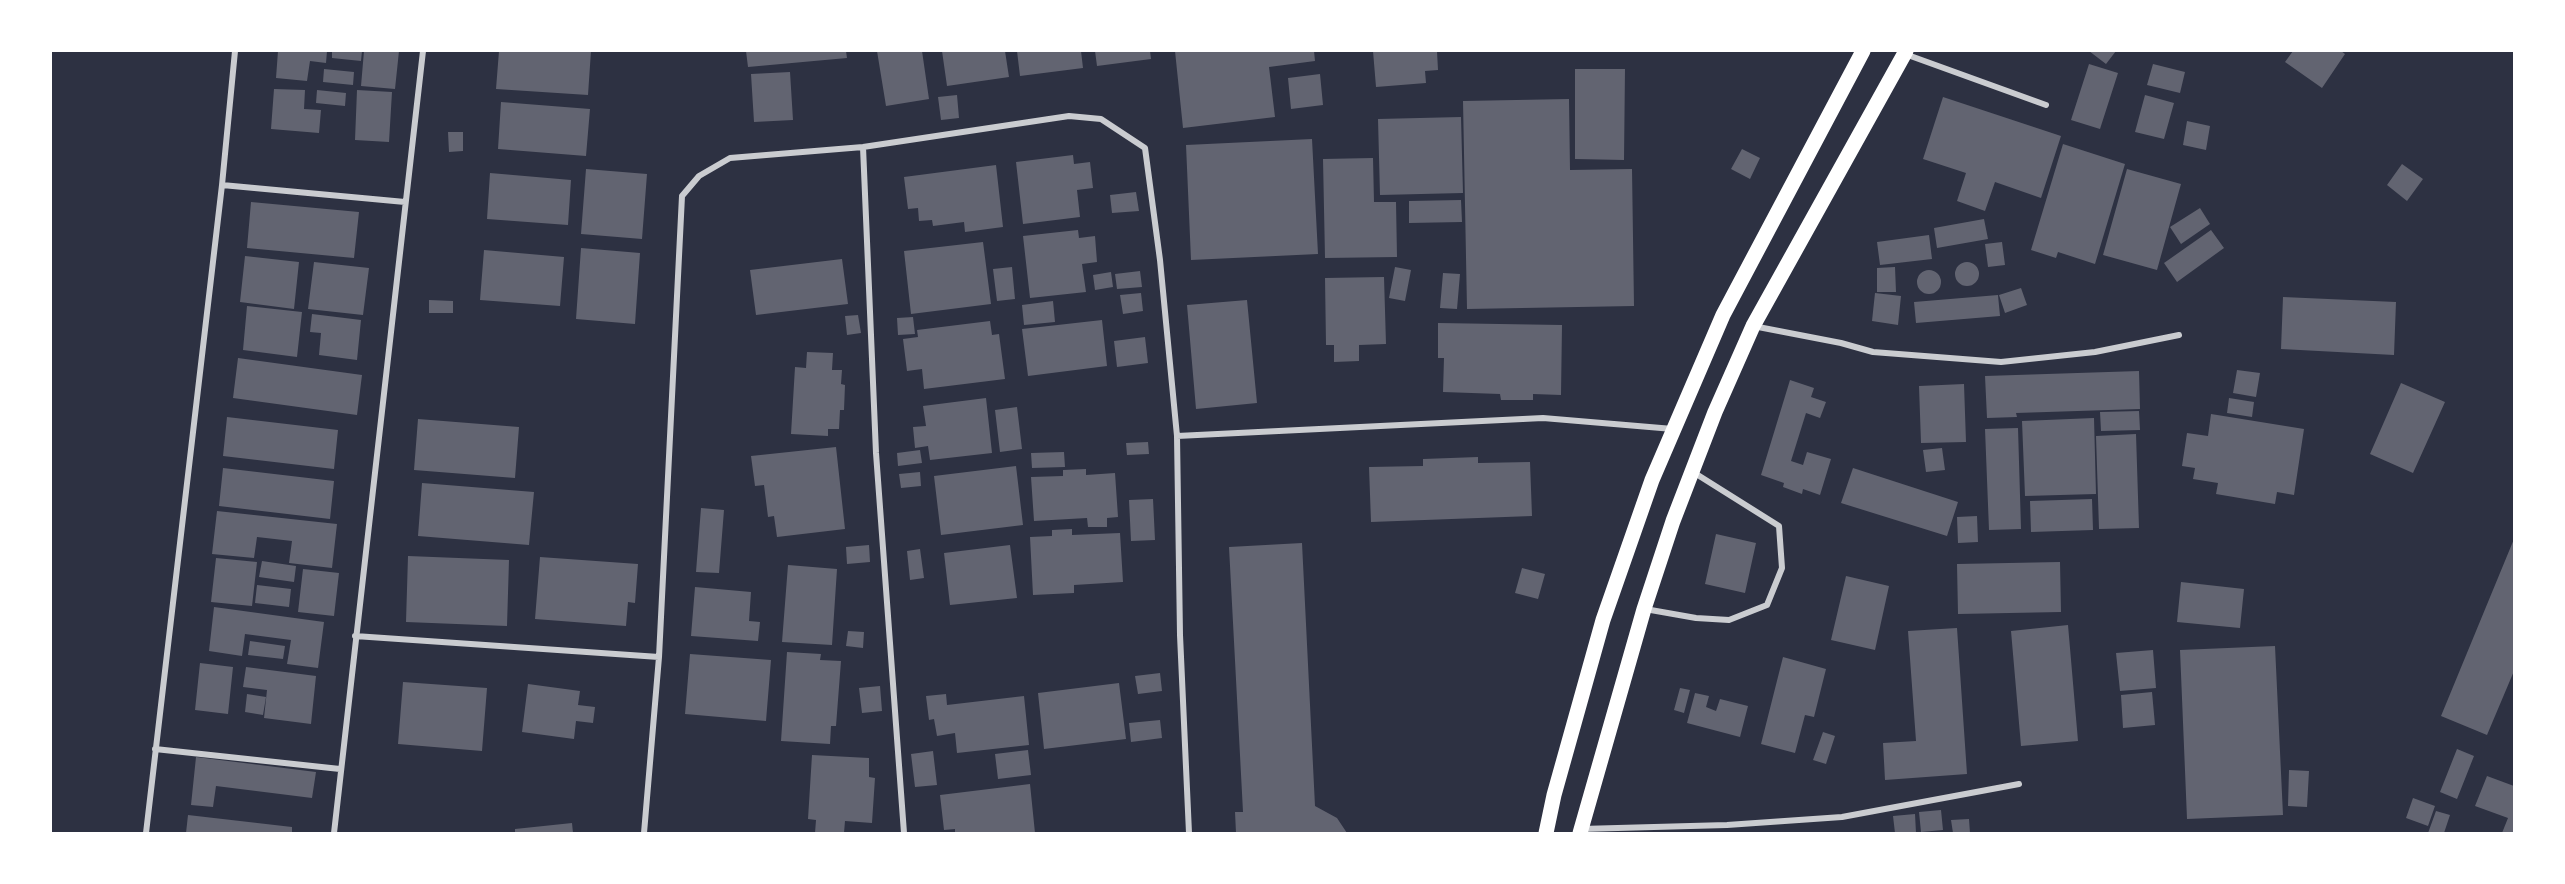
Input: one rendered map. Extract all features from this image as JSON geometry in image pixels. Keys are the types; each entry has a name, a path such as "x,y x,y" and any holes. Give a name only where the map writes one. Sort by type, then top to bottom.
{"main road":[{"path":"1546,833 1554,795 1603,620 1652,480 1723,315 1863,51"},
{"path":"1580,831 1644,609 1692,472 1753,326 1905,52"}],"street":[{"path":"146,833 222,185 235,51"},
{"path":"334,833 423,51"},
{"path":"1905,52 2046,105"},
{"path":"644,833 659,657 682,196 699,176 730,158 863,147 1069,116 1101,119 1145,148 1160,260 1177,436 1180,635 1189,833"},
{"path":"863,147 876,453 904,833"},
{"path":"222,185 405,202"},
{"path":"1753,326 1841,343 1873,352 2001,362 2095,352 2179,334"},
{"path":"1177,436 1543,418 1673,429"},
{"path":"1644,609 1696,618 1729,620 1767,605 1782,568 1779,526 1692,472"},
{"path":"355,636 659,657"},
{"path":"155,748 340,769"},
{"path":"1580,831 1832,818 2019,784"}],"building":[{"path":"278,51 327,51 326,63 310,61 307,81 276,78"},
{"path":"332,51 362,51 361,61 332,58"},
{"path":"364,51 399,51 395,89 361,86"},
{"path":"499,51 591,51 588,95 496,89"},
{"path":"746,51 846,51 847,58 748,67"},
{"path":"877,51 922,51 929,99 886,106"},
{"path":"942,51 1005,51 1009,77 947,86"},
{"path":"1017,51 1081,51 1083,68 1020,76"},
{"path":"1095,51 1150,51 1151,59 1097,66"},
{"path":"1175,51 1314,51 1315,61 1269,67 1275,117 1183,128"},
{"path":"1373,51 1437,51 1438,70 1425,71 1426,83 1376,87"},
{"path":"2089,51 2116,51 2106,64"},
{"path":"2293,51 2341,51 2345,54 2322,88 2285,62"},
{"path":"2089,64 2118,73 2100,129 2071,120"},
{"path":"2153,64 2185,72 2180,93 2147,85"},
{"path":"324,69 354,72 353,85 323,82"},
{"path":"1575,69 1625,69 1624,160 1575,159"},
{"path":"790,72 793,120 754,122 751,74"},
{"path":"1320,74 1323,105 1291,109 1288,78"},
{"path":"274,89 305,90 304,109 321,110 319,133 271,129"},
{"path":"317,90 346,93 345,106 316,103"},
{"path":"357,90 392,92 389,142 355,140"},
{"path":"957,95 959,118 941,120 938,97"},
{"path":"2145,95 2174,103 2164,139 2135,132"},
{"path":"1943,97 2061,136 2041,198 1995,182 1985,211 1957,201 1966,173 1923,159"},
{"path":"1569,99 1570,170 1632,169 1634,306 1467,309 1463,101"},
{"path":"501,102 590,109 586,156 498,149"},
{"path":"1461,117 1463,193 1380,195 1378,119"},
{"path":"2187,121 2210,126 2206,150 2183,145"},
{"path":"448,132 463,132 463,151 449,152"},
{"path":"1312,139 1318,254 1191,260 1186,145"},
{"path":"2063,144 2125,164 2095,264 2058,252 2056,258 2031,250"},
{"path":"1742,149 1760,158 1750,179 1731,169"},
{"path":"1073,155 1074,164 1090,162 1093,188 1077,190 1080,217 1023,224 1016,162"},
{"path":"1373,158 1374,202 1396,202 1397,257 1325,258 1323,159"},
{"path":"2402,164 2423,179 2407,201 2387,185"},
{"path":"996,165 1003,227 965,232 964,222 933,226 932,220 919,221 918,208 908,209 904,177"},
{"path":"586,169 647,174 642,239 581,234"},
{"path":"2127,169 2181,184 2157,270 2103,255"},
{"path":"490,173 571,180 568,225 487,219"},
{"path":"1136,192 1139,211 1112,213 1110,195"},
{"path":"1461,200 1462,222 1409,223 1409,201"},
{"path":"251,202 359,212 354,258 247,248"},
{"path":"2200,208 2210,224 2181,244 2170,227"},
{"path":"1984,219 1988,239 1937,248 1934,228"},
{"path":"1078,230 1079,238 1095,236 1097,262 1082,264 1086,292 1030,298 1023,236"},
{"path":"2211,230 2224,248 2177,282 2164,263"},
{"path":"1929,235 1932,259 1880,265 1877,242"},
{"path":"983,242 991,304 911,314 904,251"},
{"path":"2002,242 2005,265 1988,267 1985,244"},
{"path":"581,248 640,253 635,324 576,319"},
{"path":"484,250 564,257 560,306 480,300"},
{"path":"245,256 299,262 294,309 240,302"},
{"path":"842,259 848,304 756,315 750,270"},
{"path":"314,262 369,268 363,315 308,309"},
{"path":"1967,262 1976,265 1979,274 1976,283 1967,286 1958,283 1955,274 1958,265"},
{"path":"1012,267 1015,299 997,301 993,269"},
{"path":"1395,267 1411,270 1405,301 1389,298"},
{"path":"1895,267 1896,292 1877,292 1877,268"},
{"path":"1929,270 1938,273 1941,282 1938,291 1929,294 1920,291 1917,282 1920,273"},
{"path":"1140,271 1142,287 1117,289 1115,274"},
{"path":"1111,272 1113,287 1095,290 1093,275"},
{"path":"1443,273 1460,274 1457,309 1440,308"},
{"path":"1384,277 1386,344 1359,345 1359,361 1334,362 1334,345 1326,345 1325,278"},
{"path":"2021,288 2027,305 2005,313 1999,295"},
{"path":"1141,293 1143,311 1123,314 1120,295"},
{"path":"1875,293 1901,296 1898,325 1872,321"},
{"path":"1998,295 2000,316 1916,323 1914,302"},
{"path":"2283,297 2396,302 2394,355 2281,349"},
{"path":"429,300 453,301 453,313 429,313"},
{"path":"1247,300 1257,403 1196,409 1187,305"},
{"path":"1053,301 1055,322 1024,325 1022,305"},
{"path":"247,306 302,312 297,357 243,350"},
{"path":"312,314 361,320 357,360 319,355 321,333 310,332"},
{"path":"858,315 861,333 847,335 845,316"},
{"path":"913,317 915,334 898,335 897,318"},
{"path":"1102,320 1107,366 1028,376 1022,329"},
{"path":"990,321 992,335 999,334 1005,379 924,389 922,369 907,371 903,339 918,337 917,330"},
{"path":"1438,323 1562,325 1561,395 1533,394 1533,400 1501,400 1500,394 1443,392 1444,358 1438,358"},
{"path":"1145,337 1148,363 1117,367 1114,341"},
{"path":"807,352 833,353 832,370 842,370 841,384 845,385 844,410 840,410 839,429 828,429 828,436 791,434 795,367 806,368"},
{"path":"238,358 362,375 357,415 233,398"},
{"path":"2237,370 2260,373 2256,397 2233,393"},
{"path":"2139,371 2140,409 2016,413 2017,417 1987,418 1985,376"},
{"path":"1790,380 1814,388 1811,397 1826,402 1820,418 1806,413 1791,461 1803,465 1807,452 1831,459 1820,495 1803,489 1802,494 1783,487 1784,483 1761,475"},
{"path":"2401,383 2445,402 2413,473 2370,454"},
{"path":"1964,384 1966,442 1921,443 1919,386"},
{"path":"986,398 992,453 930,460 928,446 915,448 913,427 926,426 923,406"},
{"path":"2229,398 2254,402 2252,417 2227,413"},
{"path":"1017,407 1022,449 1000,452 995,410"},
{"path":"2139,411 2140,430 2101,431 2100,412"},
{"path":"2211,414 2304,429 2294,495 2277,492 2275,504 2216,494 2218,483 2193,479 2195,468 2182,466 2187,433 2208,436"},
{"path":"227,417 338,430 334,469 223,456"},
{"path":"2094,418 2096,494 2025,496 2022,421"},
{"path":"418,419 519,427 515,478 414,470"},
{"path":"2018,428 2021,529 1989,530 1985,429"},
{"path":"2136,434 2139,528 2099,529 2096,436"},
{"path":"1148,442 1149,454 1127,455 1126,443"},
{"path":"836,447 845,529 777,537 774,516 768,517 764,485 755,486 751,456"},
{"path":"1942,448 1945,470 1926,472 1923,450"},
{"path":"920,450 922,463 898,466 897,453"},
{"path":"1064,452 1065,467 1032,468 1031,453"},
{"path":"1478,457 1478,463 1530,462 1532,516 1371,522 1369,467 1423,466 1423,459"},
{"path":"1016,466 1023,525 941,535 934,476"},
{"path":"223,468 334,481 330,519 219,506"},
{"path":"1853,468 1958,502 1947,536 1841,503"},
{"path":"1086,469 1086,475 1115,473 1118,517 1107,518 1107,527 1088,527 1087,518 1034,521 1031,477 1063,476 1063,470"},
{"path":"920,472 921,486 901,488 899,474"},
{"path":"422,483 534,492 529,545 418,536"},
{"path":"1153,499 1155,540 1131,541 1129,500"},
{"path":"2092,499 2093,530 2031,532 2030,501"},
{"path":"701,508 724,510 719,573 696,572"},
{"path":"217,511 337,524 332,568 289,563 292,541 257,537 254,558 212,554"},
{"path":"1977,516 1978,542 1958,543 1957,517"},
{"path":"1072,529 1072,535 1120,533 1123,582 1074,585 1074,593 1033,595 1030,537 1052,536 1052,530"},
{"path":"1716,534 1756,543 1745,593 1705,584"},
{"path":"2514,539 2514,671 2487,735 2441,716"},
{"path":"1302,543 1315,806 1337,818 1347,833 1236,833 1235,812 1243,812 1229,547"},
{"path":"869,545 870,562 847,564 846,547"},
{"path":"1010,545 1017,598 950,605 944,553"},
{"path":"920,549 924,578 910,580 907,551"},
{"path":"408,556 509,560 507,626 406,622"},
{"path":"540,557 638,564 635,603 628,602 626,626 535,619"},
{"path":"216,558 257,562 252,606 211,602"},
{"path":"262,561 296,566 294,582 259,577"},
{"path":"2060,562 2061,612 1958,614 1957,564"},
{"path":"788,565 837,569 832,645 782,642"},
{"path":"1522,568 1545,574 1538,599 1515,593"},
{"path":"303,569 339,573 334,616 298,612"},
{"path":"1846,576 1889,586 1875,650 1831,640"},
{"path":"2181,582 2244,589 2240,628 2177,622"},
{"path":"257,585 291,589 289,607 255,603"},
{"path":"695,587 751,592 749,621 760,622 758,641 691,636"},
{"path":"214,607 324,622 318,668 287,664 291,640 245,634 242,656 209,651"},
{"path":"2068,625 2078,741 2021,746 2011,631"},
{"path":"1957,628 1967,774 1885,780 1883,743 1916,741 1908,631"},
{"path":"848,631 864,632 863,648 846,646"},
{"path":"250,641 285,646 283,659 248,655"},
{"path":"2275,646 2283,815 2187,819 2180,650"},
{"path":"2153,650 2156,688 2120,691 2116,653"},
{"path":"787,652 821,654 820,660 841,661 836,726 831,726 830,744 781,741"},
{"path":"690,654 771,660 766,721 685,714"},
{"path":"1783,657 1826,669 1814,717 1805,715 1795,753 1761,744"},
{"path":"200,663 233,667 228,714 195,710"},
{"path":"246,667 316,676 311,724 264,718 267,690 243,687"},
{"path":"1160,673 1162,691 1138,694 1135,676"},
{"path":"403,682 487,688 482,751 398,744"},
{"path":"1119,683 1126,739 1044,749 1038,693"},
{"path":"528,684 580,691 578,705 595,707 593,723 576,721 574,739 522,732"},
{"path":"880,686 882,711 862,713 859,688"},
{"path":"1680,688 1690,690 1684,713 1674,710"},
{"path":"2152,692 2155,725 2123,728 2121,695"},
{"path":"1695,693 1709,696 1706,707 1716,711 1720,699 1748,706 1740,737 1687,723"},
{"path":"247,694 266,697 263,715 245,712"},
{"path":"946,694 947,705 1024,696 1029,745 957,753 955,733 937,736 934,719 929,720 926,696"},
{"path":"1160,720 1162,738 1131,742 1129,723"},
{"path":"1823,732 1835,736 1826,764 1813,760"},
{"path":"2457,749 2474,756 2457,799 2440,792"},
{"path":"1028,750 1031,775 998,779 995,754"},
{"path":"933,751 937,785 915,787 911,754"},
{"path":"812,755 869,758 869,777 875,778 872,823 845,821 844,833 815,833 816,820 808,819"},
{"path":"196,757 316,772 312,798 216,786 213,807 191,805"},
{"path":"2289,770 2309,771 2307,807 2288,806"},
{"path":"2487,776 2514,786 2514,833 2502,833 2508,818 2475,806"},
{"path":"1030,784 1035,833 955,833 955,829 944,830 940,795"},
{"path":"2413,798 2435,806 2428,826 2406,818"},
{"path":"1941,810 1943,830 1921,832 1919,812"},
{"path":"2436,811 2450,815 2444,833 2428,833"},
{"path":"1915,814 1916,833 1895,833 1893,816"},
{"path":"188,815 292,827 292,833 186,833"},
{"path":"1969,819 1970,833 1953,833 1951,820"},
{"path":"572,823 573,833 515,833 515,829"}]}
